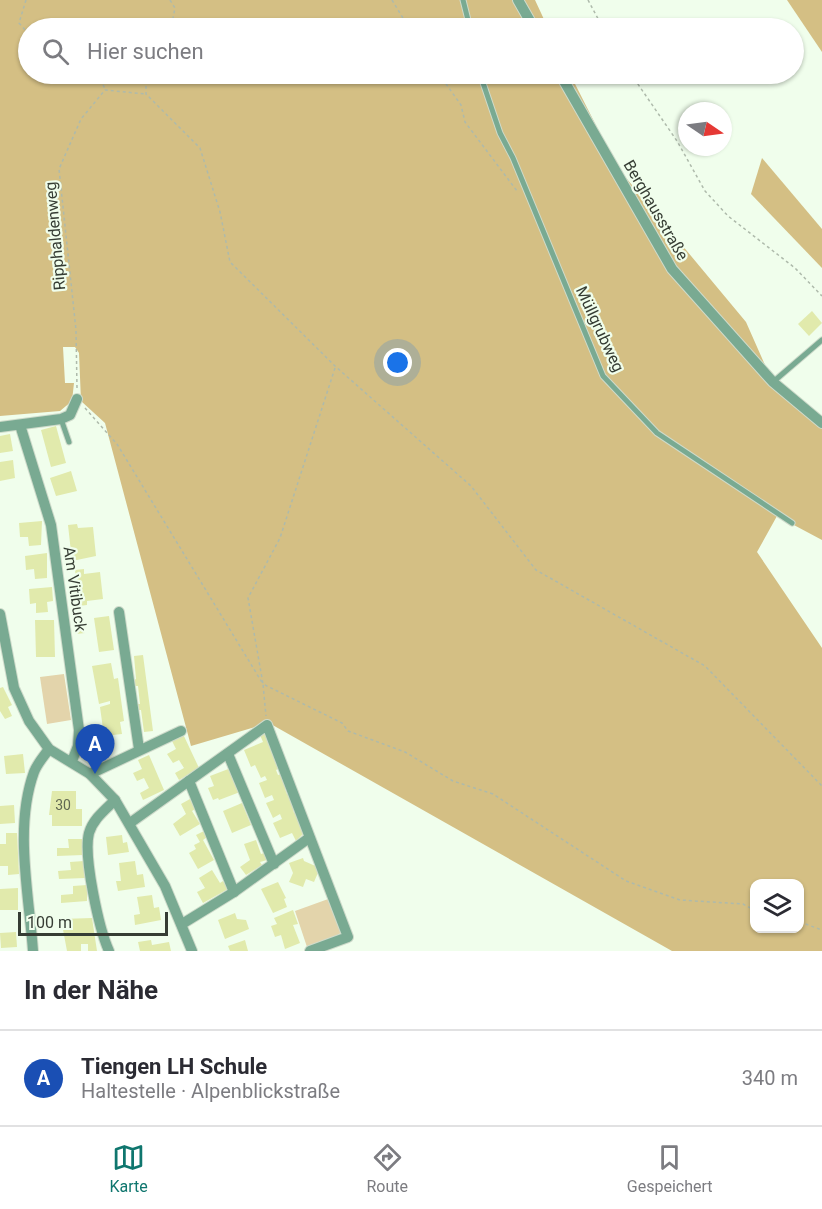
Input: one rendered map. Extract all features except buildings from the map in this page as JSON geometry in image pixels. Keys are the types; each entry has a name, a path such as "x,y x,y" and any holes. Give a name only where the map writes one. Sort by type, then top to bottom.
{"street":[{"path":"518,0 528,18"},
{"name":"Berghausstraße","path":"566,84 672,269 773,382 822,423"},
{"path":"0,427 61,419 70,415 77,399"},
{"name":"Am Vitibuck","path":"20,425 51,525 79,730 78,746 72,761"},
{"path":"119,612 139,749"},
{"path":"0,614 14,688 29,721 49,749 90,774 115,800 165,886 192,951"},
{"path":"130,823 267,725 348,937 310,951"},
{"path":"90,774 181,731"},
{"path":"33,951 25,844 27,802 34,770 49,749"},
{"path":"228,754 274,864"},
{"path":"189,781 234,892"},
{"path":"109,951 99,927 89,855 89,833 97,817 115,800"},
{"path":"182,924 234,892 309,838"}],"lane":[{"path":"463,0 468,18"},
{"name":"Müllgrubweg","path":"483,84 500,133 513,158 527,197 603,376 657,433 792,523"},
{"path":"773,382 822,340"},
{"path":"61,419 69,442"}],"path":[{"path":"21,18 26,0"},
{"path":"170,0 175,8 173,18"},
{"path":"392,0 403,18"},
{"path":"588,0 598,18"},
{"path":"102,84 105,90 146,94 200,148 220,212 230,262 335,366 471,486 536,570 705,666 822,786"},
{"path":"146,84 146,94"},
{"path":"445,84 461,105 465,122 498,163 512,188 527,197"},
{"path":"638,84 677,141 705,191 728,216 795,268 822,296"},
{"name":"Ripphaldenweg","path":"77,399 76,330 59,170 81,120 105,90"},
{"path":"267,725 263,684 248,598 280,538 335,366"},
{"path":"77,399 117,444 263,684 342,723 348,730 405,752 453,781 493,794 626,881 680,900 744,904 750,908"},
{"path":"804,923 822,930"}],"shaded area":[{"path":"0,0 535,0 543,18 18,18 18,84 575,84 617,167 746,322 773,383 822,422 822,540 777,516 757,552 822,648 822,951 672,951 269,723 191,746 105,423 81,401 79,353 75,347 63,347 65,383 74,383 72,401 60,411 0,416"},
{"path":"787,0 822,0 822,52 804,25 804,18 799,18"},
{"path":"762,158 822,229 822,268 751,194"},
{"path":"64,674 71,720 47,724 40,677"},
{"path":"331,898 341,931 339,935 307,947 295,911"}],"place":[{"name":"Tiengen LH Schule","path":"95,774"}]}
